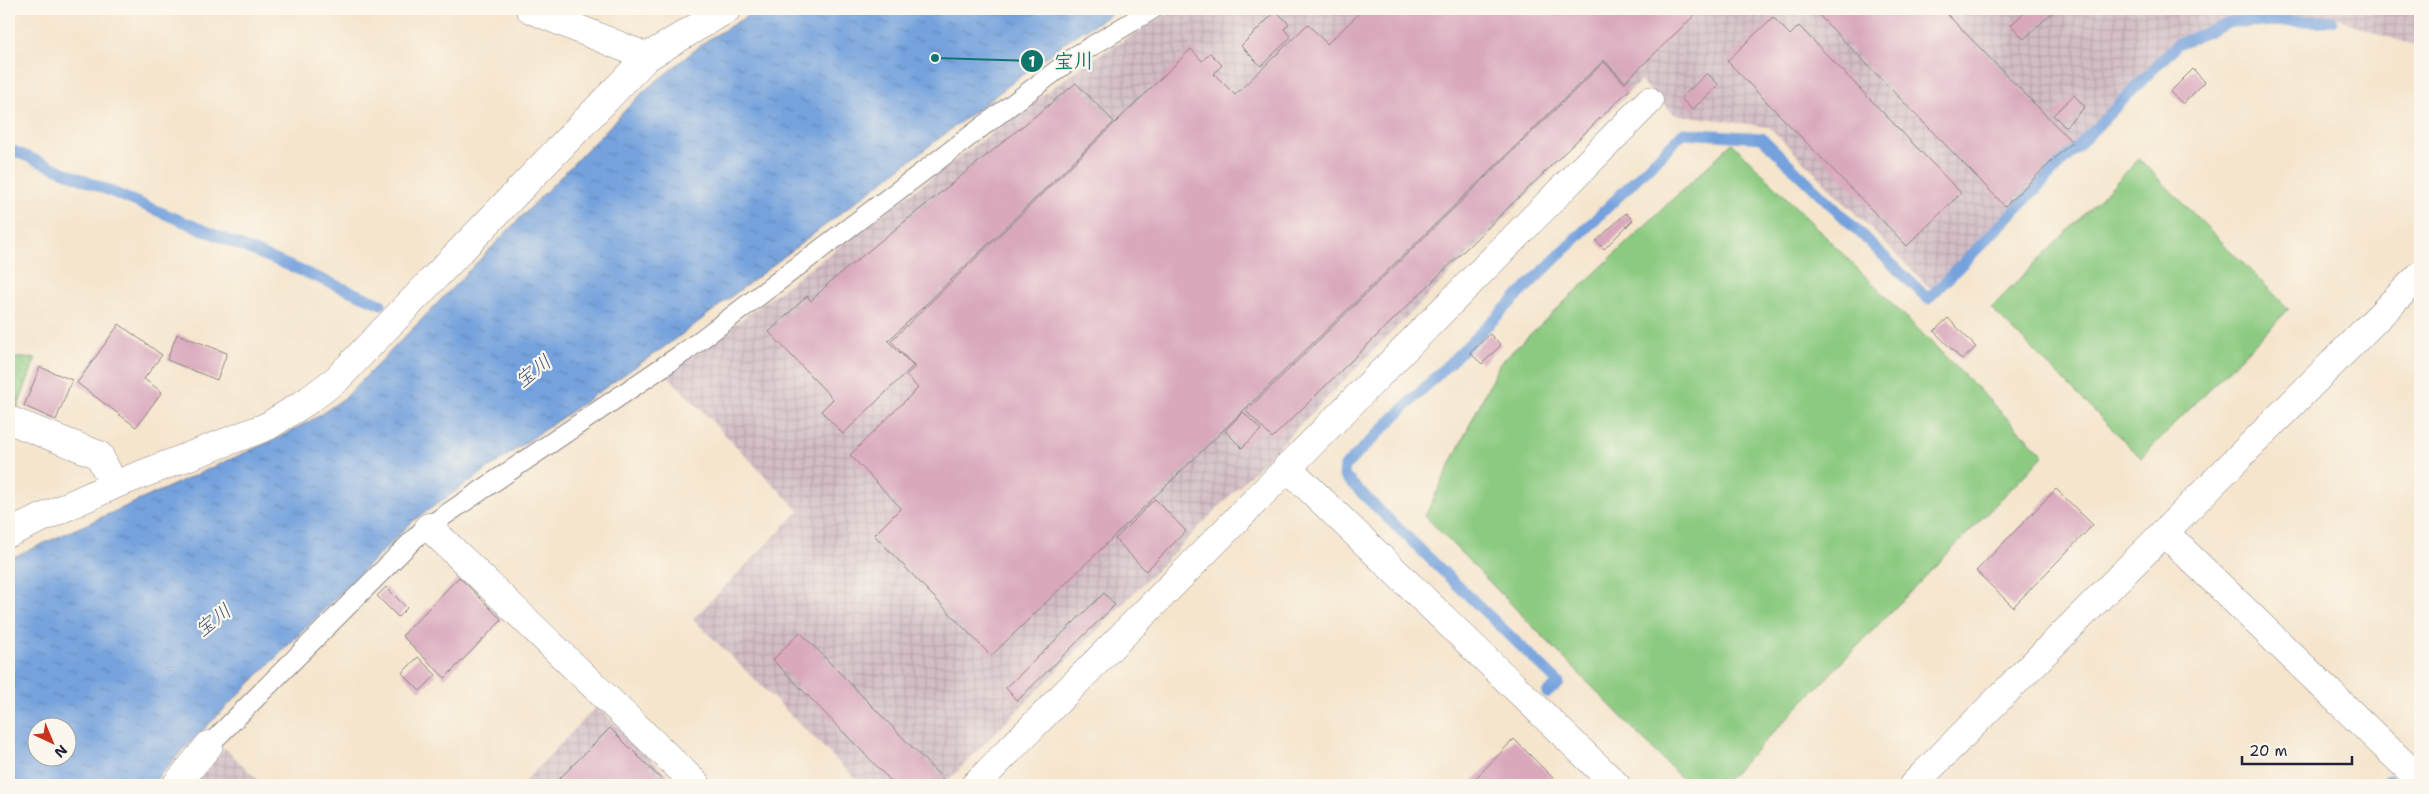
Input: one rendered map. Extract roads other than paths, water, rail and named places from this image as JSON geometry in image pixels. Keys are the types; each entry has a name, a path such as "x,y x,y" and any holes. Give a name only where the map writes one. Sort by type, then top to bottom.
{"street":[{"path":"530,9 647,57"},
{"path":"9,533 114,485 268,426 337,379 647,57 727,9"},
{"path":"975,785 1286,467 1650,101"},
{"path":"1913,785 2420,275"},
{"path":"9,420 99,456 114,485"},
{"path":"1286,467 1616,785"},
{"path":"429,527 697,785"},
{"path":"2164,532 2420,780"},
{"path":"176,785 209,745"}],"lane":[{"path":"209,745 423,530 686,351 1077,55 1153,9"}],"water":[{"path":"759,9 1120,9 1071,38 677,338 414,520 181,752 151,785 9,785 9,559 280,437 317,417 346,397 643,92 706,41"}],"waterway":[{"path":"1547,693 1559,683 1344,476 1345,466 1683,133 1762,138 1928,299 2178,44 2232,22 2332,21"},
{"path":"9,149 381,304"},
{"path":"2384,785 2389,780"}],"place":[{"name":"宝川","path":"935,58"}]}
